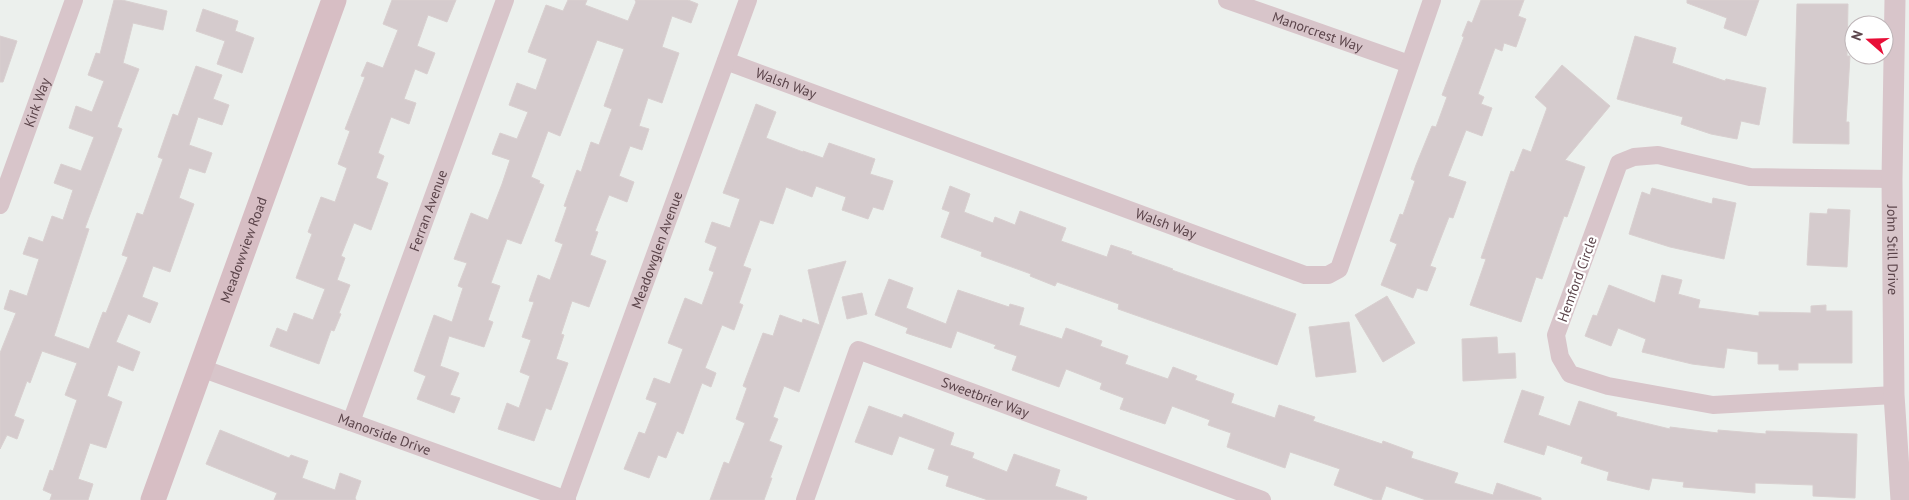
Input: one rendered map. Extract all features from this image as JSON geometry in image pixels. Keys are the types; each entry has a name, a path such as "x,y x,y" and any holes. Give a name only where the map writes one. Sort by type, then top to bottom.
{"main road":[{"name":"Meadowview Road","path":"153,500 331,1"}],"street":[{"name":"Kirk Way","path":"0,205 74,0"},
{"name":"Ferran Avenue","path":"351,422 505,0"},
{"name":"Meadowglen Avenue","path":"567,500 748,0"},
{"name":"Manorcrest Way","path":"1227,0 1409,64"},
{"name":"Walsh Way","path":"726,60 1305,275 1328,275 1339,269 1432,0"},
{"name":"John Still Drive","path":"1895,0 1892,179 1894,395 1901,500"},
{"name":"Hemford Circle","path":"1892,179 1750,177 1658,155 1634,158 1619,163 1556,335 1560,357 1570,374 1608,386 1685,401 1712,405 1894,395"},
{"name":"Sweetbrier Way","path":"805,500 858,350 1262,500"},
{"name":"Manorside Drive","path":"201,368 567,500"}],"building":[{"path":"114,0 122,0 167,11 163,30 133,23 123,63 139,69 117,127 122,129 85,228 89,229 54,336 89,349 103,312 106,313 128,257 122,255 137,213 143,215 163,159 158,157 173,114 178,116 196,66 222,75 213,99 229,105 222,125 198,117 189,145 212,153 205,173 189,168 179,198 194,204 170,272 153,266 142,297 158,303 150,323 128,314 116,342 140,352 133,371 118,365 107,396 122,402 106,448 90,443 78,479 93,484 88,500 50,500 52,494 43,490 50,470 53,471 77,400 65,395 77,363 42,351 30,383 27,381 14,416 24,420 17,439 7,435 0,449 0,353 16,313 4,309 10,290 27,296 39,259 23,254 29,237 43,242 52,216 63,220 73,190 54,183 61,164 81,171 94,137 69,128 76,106 92,112 104,81 88,75 96,53 100,54"},
{"path":"392,0 456,0 447,22 428,15 417,46 435,53 427,74 415,69 404,99 416,103 409,124 391,117 378,153 384,156 376,178 388,183 371,230 354,223 341,256 345,258 337,280 350,285 339,313 341,314 334,331 331,330 319,364 270,346 277,328 287,332 294,313 313,320 325,289 296,278 312,234 308,232 321,197 335,202 347,168 338,164 350,131 345,129 365,77 361,76 367,62 383,68 398,30 383,24"},
{"path":"568,0 587,0 585,5 628,21 636,2 635,0 688,0 698,4 691,23 672,16 662,47 679,53 662,103 648,98 639,126 649,129 642,150 630,146 619,176 634,182 627,202 609,195 595,231 598,232 590,255 606,261 589,307 572,301 561,334 564,335 556,359 568,363 551,410 546,408 534,441 498,429 507,403 519,408 530,376 520,372 531,340 522,337 534,302 529,301 538,275 550,280 563,244 555,241 567,207 564,206 577,170 581,172 591,142 599,145 612,109 604,106 624,49 597,40 560,136 548,131 531,177 544,185 521,244 507,239 491,283 500,286 488,320 493,322 484,347 449,336 440,366 459,373 450,395 460,398 454,413 417,399 426,376 414,371 434,315 452,322 463,288 458,286 467,263 454,259 471,213 488,220 502,184 510,160 492,154 500,133 517,139 528,112 509,105 517,83 536,90 547,59 528,52 546,5 563,11"},
{"path":"1481,0 1524,0 1518,16 1526,19 1516,47 1504,43 1502,51 1495,48 1478,94 1484,97 1481,104 1492,108 1482,136 1466,130 1448,176 1466,182 1453,218 1449,217 1430,266 1436,268 1427,291 1417,288 1413,298 1381,285 1397,244 1390,241 1400,214 1403,215 1415,181 1411,179 1416,165 1432,126 1436,127 1447,97 1442,95 1464,37 1462,36 1468,21 1472,23"},
{"path":"1687,0 1759,0 1746,36 1724,28 1727,18 1687,3"},
{"path":"1797,4 1848,4 1848,15 1844,15 1844,65 1849,65 1846,122 1849,122 1849,144 1793,143"},
{"path":"203,9 238,21 235,31 254,38 242,73 217,64 225,41 196,31"},
{"path":"0,36 17,41 3,82 0,82"},
{"path":"1635,36 1676,48 1672,63 1725,81 1726,79 1766,88 1759,125 1741,121 1737,139 1711,134 1681,124 1683,117 1617,99"},
{"path":"1562,65 1610,106 1565,160 1585,167 1567,217 1564,216 1542,279 1536,277 1521,322 1470,305 1486,259 1481,258 1511,171 1514,172 1523,149 1531,152 1547,108 1535,97"},
{"path":"756,104 776,112 766,138 823,158 829,143 875,159 870,174 893,181 883,210 873,207 868,219 842,210 846,197 816,186 812,197 786,187 773,224 760,220 743,266 751,269 739,303 743,305 734,330 722,325 705,368 716,373 711,387 702,383 683,434 677,431 666,458 658,455 649,478 624,469 639,432 645,434 657,403 646,399 654,378 670,384 683,349 668,343 685,298 702,305 714,272 709,270 717,247 705,242 712,222 730,228 740,199 723,193"},
{"path":"950,186 970,194 964,212 993,223 995,217 1015,225 1020,211 1066,228 1061,241 1107,257 1111,245 1172,270 1296,314 1277,365 1118,309 1119,304 1057,282 1055,286 1030,276 1031,274 981,256 982,252 941,237 950,212 942,209"},
{"path":"1652,188 1712,204 1713,198 1736,203 1724,259 1670,247 1629,234 1642,192 1650,195"},
{"path":"1828,209 1850,210 1847,267 1807,265 1810,213 1827,214"},
{"path":"846,261 799,392 784,386 773,417 778,419 769,441 782,446 764,500 710,500 724,462 729,464 745,423 736,419 747,388 743,386 763,333 773,336 780,315 802,323 803,319 820,325 808,270"},
{"path":"1662,275 1682,280 1678,294 1700,300 1698,308 1759,316 1759,312 1811,313 1811,306 1826,305 1826,311 1852,311 1852,363 1798,363 1798,370 1779,370 1779,364 1758,364 1758,352 1727,348 1724,368 1692,364 1642,352 1646,339 1618,328 1611,346 1585,336 1593,315 1597,316 1609,285 1655,303"},
{"path":"889,279 913,288 906,308 946,324 958,290 1009,307 1010,304 1024,308 1019,325 1062,339 1066,328 1102,341 1100,346 1128,356 1125,364 1168,379 1173,367 1197,376 1195,380 1234,394 1231,403 1275,418 1279,405 1315,417 1313,421 1382,444 1383,441 1413,452 1411,458 1458,473 1454,483 1493,495 1497,483 1541,498 1541,500 1426,500 1386,486 1381,500 1375,500 1334,485 1340,469 1290,452 1285,468 1227,447 1231,433 1208,425 1210,420 1172,406 1165,424 1120,409 1124,398 1100,389 1102,383 1066,369 1059,387 1012,370 1017,356 994,348 996,345 957,331 951,348 906,333 908,328 875,315"},
{"path":"862,293 867,314 847,319 842,297"},
{"path":"1387,296 1415,343 1383,362 1355,315"},
{"path":"1349,322 1356,372 1316,377 1309,327"},
{"path":"1497,337 1498,354 1515,353 1516,378 1463,381 1462,339"},
{"path":"1522,390 1544,397 1538,415 1570,426 1579,401 1617,413 1616,416 1670,429 1670,427 1718,433 1718,430 1766,434 1766,431 1857,434 1855,498 1813,496 1813,485 1755,483 1755,493 1683,487 1684,482 1652,478 1649,490 1607,480 1609,472 1581,463 1583,457 1547,445 1544,455 1504,442"},
{"path":"869,406 902,418 904,414 954,433 950,445 974,453 972,458 1007,472 1014,454 1060,470 1055,486 1087,497 1086,500 988,500 946,486 949,476 928,469 935,449 899,436 892,455 855,442"},
{"path":"220,430 289,458 291,455 308,461 302,478 335,490 340,473 361,481 356,500 274,500 277,493 206,464"}]}
